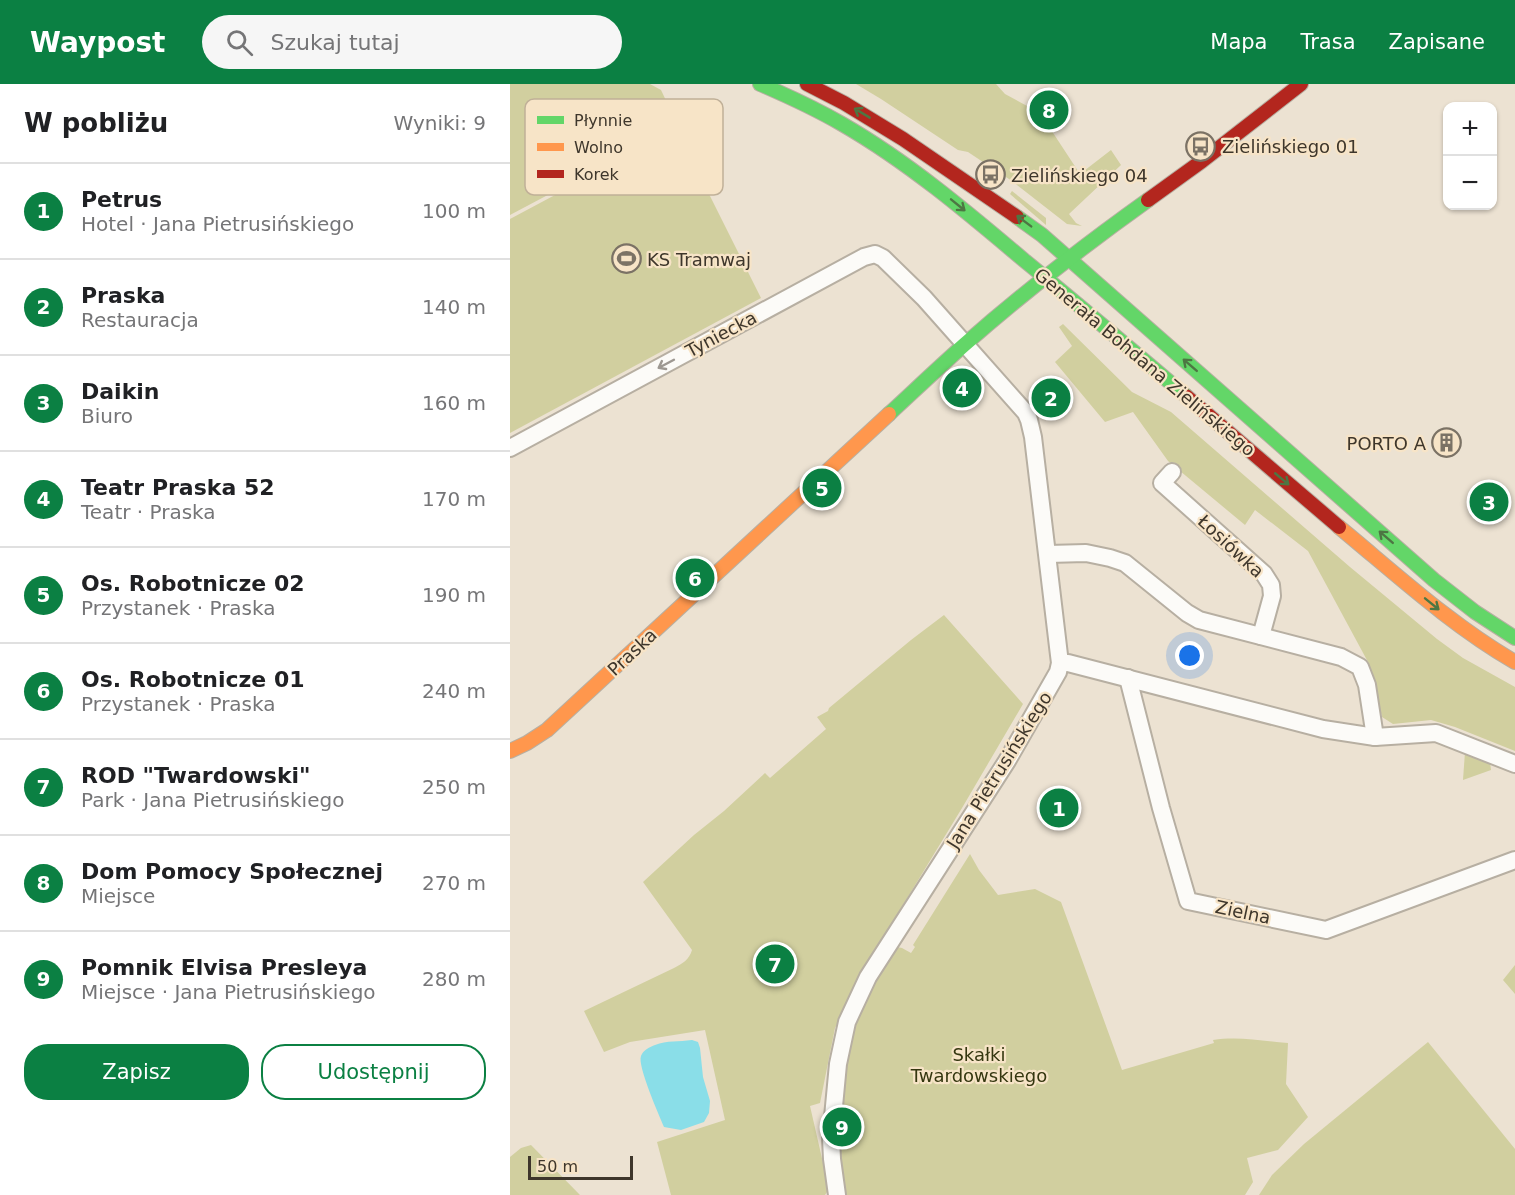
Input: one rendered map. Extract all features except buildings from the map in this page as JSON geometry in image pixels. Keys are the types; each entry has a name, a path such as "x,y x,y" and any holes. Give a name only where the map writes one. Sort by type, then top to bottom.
{"main road":[{"name":"Generała Bohdana Zielińskiego","path":"760,84 831,117 895,156 1046,278 1424,598 1491,648 1515,662"},
{"name":"Generała Bohdana Zielińskiego","path":"807,84 871,119 1030,226 1434,580 1475,612 1515,638"},
{"name":"Praska","path":"510,751 547,730 964,345 1069,259 1202,161 1301,84"}],"street":[{"name":"Tyniecka","path":"510,448 864,257 875,254 883,258 924,298 964,345"},
{"path":"964,345 1026,413 1029,420 1034,437 1060,663 1128,678 1323,729 1376,737 1436,733 1515,764"},
{"name":"Łosiówka","path":"1172,472 1162,483 1264,574 1271,585 1272,596 1261,636"},
{"path":"1048,554 1086,553 1125,563 1199,620 1341,657 1360,667 1367,685 1376,737"},
{"name":"Jana Pietrusińskiego","path":"837,1195 831,1137 838,1064 847,1022 868,977 1007,761 1058,672 1060,663"},
{"name":"Zielna","path":"1128,678 1161,808 1188,901 1326,930 1515,860"}],"green space":[{"path":"510,84 650,84 661,90 665,99 525,99 525,195 548,195 510,215"},
{"path":"856,84 996,84 1005,94 1040,113 1080,174 1111,150 1121,165 1069,214 1076,223 1082,226 1067,224 1012,181 968,152 958,150"},
{"path":"1012,191 1046,218 1046,225 1010,194"},
{"name":"KS Tramwaj","path":"555,195 710,195 761,298 510,433 510,219"},
{"path":"1063,324 1132,392 1171,412 1437,639 1463,658 1515,687 1515,751 1431,720 1393,724 1382,717 1368,662 1308,551 1255,510 1245,525 1168,461 1133,412 1105,422 1055,362 1072,346 1059,327"},
{"path":"944,615 1023,704 886,933 835,1028 820,1103 810,1106 829,1189 825,1195 671,1195 657,1142 725,1120 705,1030 630,1042 604,1052 584,1011 674,968 685,961 691,953 692,950 643,882 765,773 770,778 826,729 817,717 828,711"},
{"path":"1465,752 1490,762 1491,770 1463,780"},
{"name":"Skałki Twardowskiego","path":"970,854 998,895 1035,889 1061,902 1122,1070 1214,1043 1213,1040 1241,1039 1288,1043 1286,1084 1308,1117 1278,1150 1247,1158 1253,1182 1245,1195 841,1195 835,1153 842,1064 865,993 897,947 911,953 915,947 913,945"},
{"path":"1515,965 1515,994 1503,980"},
{"path":"1428,1042 1515,1149 1515,1195 1259,1195 1272,1175 1304,1144"},
{"path":"531,1145 580,1195 510,1195 510,1157 521,1148"}],"water":[{"path":"692,1040 698,1042 700,1048 703,1077 710,1101 709,1113 704,1122 681,1130 664,1127 645,1079 641,1056 647,1049 660,1043"}],"traffic: fast":[{"path":"760,84 842,124 914,171 981,224 1186,396"},
{"path":"889,414 1009,307 1148,200"},
{"path":"1017,217 1042,235 1434,580 1475,612 1515,638"}],"traffic: slow":[{"path":"510,751 547,730 889,414"},
{"path":"1339,527 1446,615 1491,648 1515,662"}],"traffic: jam":[{"path":"807,84 844,103 903,139 1017,217"},
{"path":"1148,200 1301,84"},
{"path":"1186,396 1339,527"}],"place":[{"name":"Dom Pomocy Społecznej","path":"1049,110"},
{"name":"Zielińskiego 01","path":"1201,146"},
{"name":"Zielińskiego 04","path":"990,175"},
{"name":"KS Tramwaj","path":"626,259"},
{"name":"Teatr Praska 52","path":"962,388"},
{"name":"Praska","path":"1051,398"},
{"name":"PORTO A","path":"1447,443"},
{"name":"Os. Robotnicze 02","path":"822,488"},
{"name":"Daikin","path":"1489,502"},
{"name":"Os. Robotnicze 01","path":"695,578"},
{"name":"Petrus","path":"1059,808"},
{"name":"ROD \"Twardowski\"","path":"775,964"},
{"name":"Pomnik Elvisa Presleya","path":"842,1127"}]}
